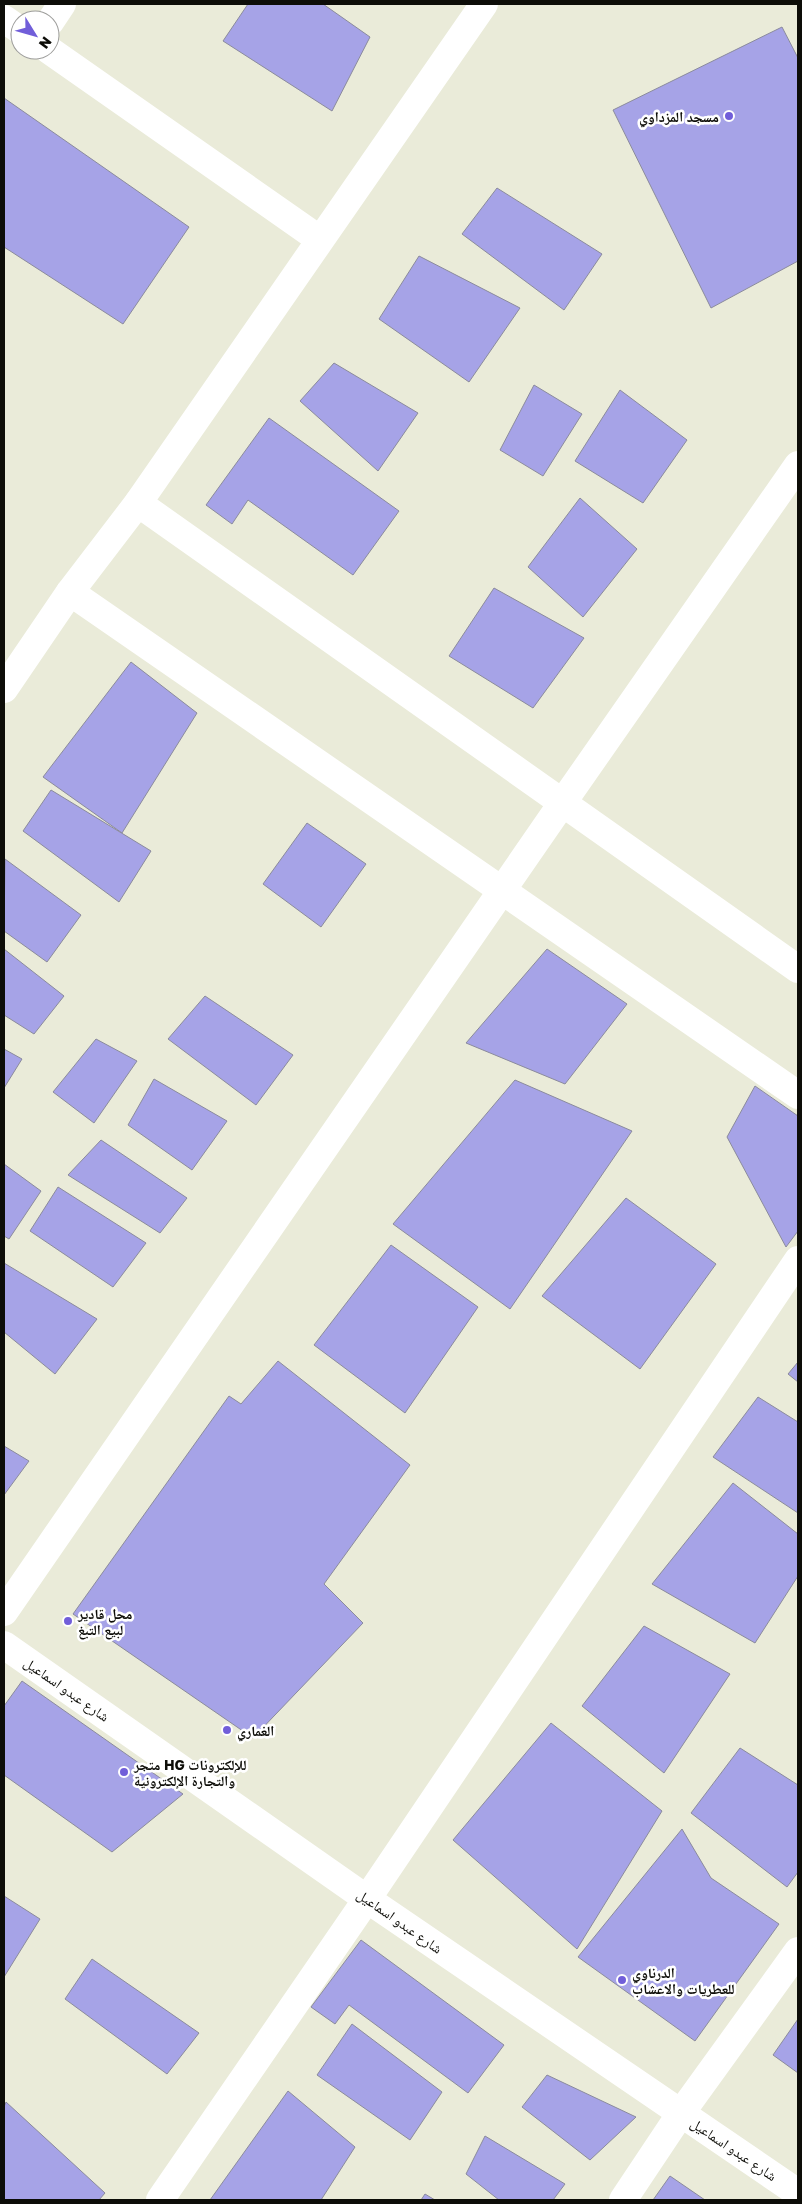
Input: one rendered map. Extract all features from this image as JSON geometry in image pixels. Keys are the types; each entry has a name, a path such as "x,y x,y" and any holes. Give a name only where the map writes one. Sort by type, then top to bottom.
{"street":[{"path":"4,688 70,592 138,503 319,239 484,4"},
{"path":"60,58 319,239"},
{"path":"4,1612 798,464"},
{"path":"138,503 798,969"},
{"path":"70,592 798,1095"},
{"path":"160,2200 368,1899 798,1260"},
{"name":"شارع عبدو اسماعيل","path":"4,1645 368,1899 798,2193"},
{"path":"623,2200 681,2114 798,1951"}],"building":[{"path":"248,4 323,4 370,37 332,111 223,41"},
{"path":"782,27 798,58 798,261 711,308 613,110"},
{"path":"4,98 189,227 123,324 4,247"},
{"path":"497,188 602,254 564,310 462,234"},
{"path":"419,256 520,308 469,382 379,319"},
{"path":"334,363 418,413 378,471 300,401"},
{"path":"534,385 582,414 543,476 500,450"},
{"path":"620,390 687,440 643,503 575,461"},
{"path":"269,418 399,511 353,575 248,500 232,524 206,505"},
{"path":"580,498 637,549 583,617 528,567"},
{"path":"494,588 584,638 533,708 449,656"},
{"path":"131,662 197,713 122,833 43,777"},
{"path":"51,790 151,851 119,902 23,831"},
{"path":"307,823 366,864 321,927 263,884"},
{"path":"5,859 81,915 47,962 4,931"},
{"path":"4,949 64,996 34,1034 4,1015"},
{"path":"547,949 627,1004 565,1084 466,1043"},
{"path":"205,996 293,1055 256,1105 168,1039"},
{"path":"96,1039 137,1061 94,1123 53,1092"},
{"path":"4,1049 22,1059 4,1088"},
{"path":"154,1079 227,1121 192,1170 128,1125"},
{"path":"515,1080 632,1131 510,1309 393,1224"},
{"path":"755,1086 798,1116 798,1231 786,1247 727,1137"},
{"path":"101,1140 187,1198 160,1233 68,1175"},
{"path":"4,1164 41,1191 9,1239 4,1236"},
{"path":"58,1187 146,1243 113,1287 30,1231"},
{"path":"626,1198 716,1264 640,1369 542,1296"},
{"path":"391,1245 478,1307 405,1413 314,1345"},
{"path":"4,1263 97,1319 55,1374 4,1332"},
{"path":"278,1361 410,1465 324,1584 363,1623 253,1738 73,1614 229,1396 241,1404"},
{"path":"798,1362 798,1382 788,1374"},
{"path":"758,1397 798,1422 798,1513 713,1457"},
{"path":"4,1446 29,1461 4,1495"},
{"path":"733,1483 798,1534 798,1576 755,1643 652,1584"},
{"path":"644,1626 730,1674 664,1773 582,1706"},
{"path":"22,1681 183,1794 112,1852 4,1775 4,1706"},
{"path":"551,1723 662,1811 577,1949 453,1840"},
{"path":"740,1748 798,1785 798,1872 787,1887 691,1813"},
{"path":"682,1829 711,1878 779,1924 695,2041 578,1957"},
{"path":"4,1896 40,1919 4,1977"},
{"path":"361,1940 504,2045 468,2093 349,2005 335,2024 311,2007"},
{"path":"92,1959 199,2033 167,2074 65,1999"},
{"path":"798,2019 798,2073 773,2055"},
{"path":"352,2024 442,2092 410,2140 317,2075"},
{"path":"547,2075 636,2117 590,2160 522,2107"},
{"path":"288,2091 355,2147 321,2200 210,2200"},
{"path":"6,2102 105,2193 99,2200 4,2200 4,2107"},
{"path":"485,2136 565,2184 553,2200 499,2200 466,2174"},
{"path":"670,2176 705,2200 653,2200"},
{"path":"425,2194 435,2200 421,2200"}],"place":[{"name":"مسجد المزداوي","path":"729,116"},
{"name":"محل قادير لبيع التبغ","path":"68,1621"},
{"name":"الغماري","path":"227,1730"},
{"name":"متجر HG للإلكترونات والتجارة الإلكترونية","path":"124,1772"},
{"name":"الدرناوي للعطريات والاعشاب","path":"622,1980"}]}
